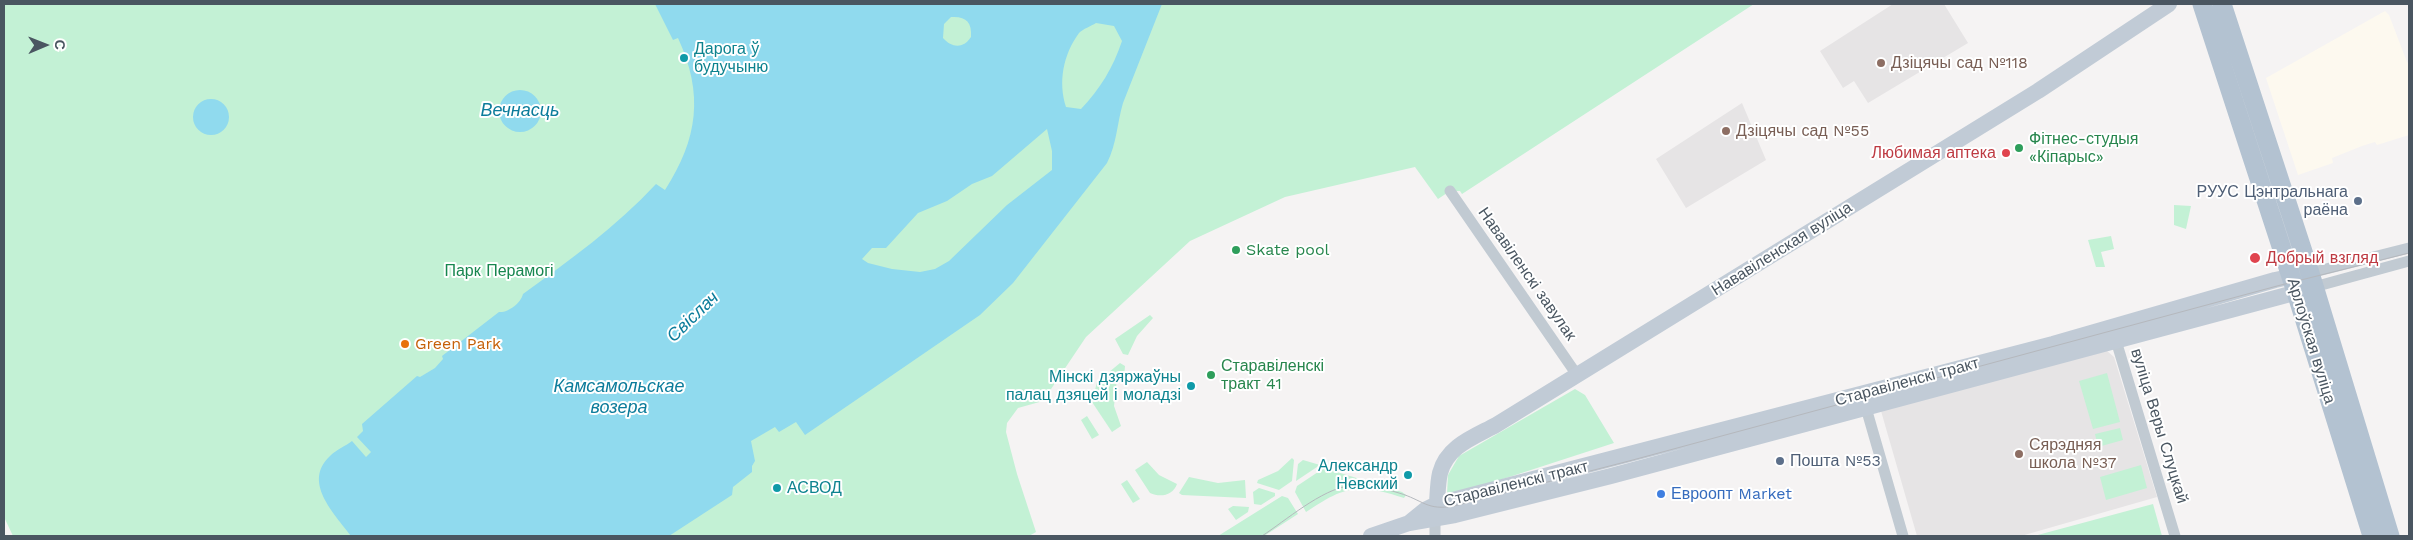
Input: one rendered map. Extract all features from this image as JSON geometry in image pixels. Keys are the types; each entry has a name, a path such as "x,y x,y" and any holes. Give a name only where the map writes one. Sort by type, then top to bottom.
{"main road":[{"name":"Нававіленская вуліца","path":"1436,512 1441,472 1452,451 2005,111 2169,4"},
{"name":"Арлоўская вуліца","path":"2202,4 2372,536"},
{"name":"Арлоўская вуліца","path":"2222,4 2312,280 2390,536"},
{"path":"2269,210 2279,216 2286,212 2287,205"},
{"name":"Старавіленскі тракт","path":"1371,536 1409,523 1425,510 1436,512 1864,401 2053,344 2114,333 2312,280"}],"street":[{"name":"Нававіленскі завулак","path":"1450,191 1577,375"},
{"name":"Старавіленскі тракт","path":"2312,280 2409,250"},
{"name":"Старавіленскі тракт","path":"2312,280 2409,261"},
{"name":"вуліца Веры Слуцкай","path":"2114,333 2175,536"},
{"path":"1864,401 1903,536"},
{"path":"1435,536 1436,512"}],"shaded area":[{"name":"Дзіцячы сад №118","path":"1893,4 1944,4 1968,43 1868,103 1854,81 1843,88 1820,51"},
{"path":"2385,11 2389,15 2409,64 2409,135 2377,145 2375,142 2362,146 2332,158 2333,163 2298,175 2266,78"},
{"name":"Дзіцячы сад №55","path":"1742,103 1766,160 1686,208 1656,159"},
{"name":"Сярэдняя школа №37","path":"2106,350 2114,357 2157,497 2021,536 1917,536 1881,411"}],"green space":[{"name":"Парк Перамогі","path":"4,4 1754,4 1462,194 1460,191 1450,191 1438,199 1415,167 1285,197 1190,241 1086,337 1043,401 1018,408 1007,423 1006,432 1017,474 1036,532 1029,536 13,536 4,517"},
{"path":"2174,205 2191,206 2186,229 2174,225"},
{"path":"2111,236 2114,249 2101,252 2105,267 2096,267 2088,240"},
{"path":"1150,315 1153,318 1137,336 1128,355 1123,354 1115,339"},
{"path":"1120,363 1125,366 1124,378 1117,378 1114,406 1121,426 1112,432 1092,402 1097,382"},
{"path":"2107,373 2120,422 2093,429 2079,381"},
{"path":"1575,389 1585,395 1614,443 1460,493 1447,494 1448,475 1459,456"},
{"path":"1087,416 1099,435 1092,439 1081,420"},
{"path":"2120,428 2123,440 2098,447 2095,434"},
{"path":"1292,458 1294,460 1292,481 1279,490 1257,483 1258,480 1278,471"},
{"path":"1303,460 1320,465 1296,481 1298,464"},
{"path":"1147,462 1159,475 1177,484 1173,491 1162,495 1150,493 1135,470"},
{"path":"2141,465 2147,488 2106,500 2100,477"},
{"path":"1324,468 1402,492 1406,495 1404,498 1375,490 1353,489 1332,496 1306,512 1295,492 1297,486"},
{"path":"1189,477 1218,483 1245,480 1246,498 1182,495 1179,493"},
{"path":"1127,480 1140,499 1133,503 1121,484"},
{"path":"1259,488 1275,493 1275,496 1261,505 1254,504 1253,492"},
{"path":"1282,496 1288,498 1298,514 1264,536 1218,536"},
{"path":"2153,504 2162,536 2034,536"},
{"path":"1233,506 1249,507 1248,512 1236,520 1228,509"}],"water":[{"name":"Камсамольскае возера","path":"655,4 1162,4 1123,103 1115,140 1107,163 1013,283 980,315 805,435 796,422 779,432 775,427 751,441 755,461 752,466 752,472 733,487 732,495 669,536 351,536 330,507 320,487 319,476 322,466 330,456 352,441 366,457 371,452 357,437 363,431 362,424 417,376 420,377 435,368 443,359 442,356 499,312 514,307 520,301 523,294 609,229 656,184 665,190 685,153 694,116 692,78 678,38 673,40","holes":["951,17 964,19 969,24 971,37 965,44 957,46 950,44 943,38 944,24","1096,23 1114,26 1122,41 1110,69 1088,101 1081,109 1066,107 1062,88 1066,59 1079,33","1047,129 1052,151 1052,170 1007,205 949,261 935,269 920,272 892,269 868,263 862,259 872,248 886,248 918,213 947,201 972,184 992,176"]},
{"name":"Вечнасць","path":"520,90 535,96 541,111 535,126 520,132 505,126 499,111 505,96"},
{"path":"211,99 218,100 224,104 228,110 228,124 224,130 218,134 211,135 204,134 198,130 194,124 193,117 194,110 198,104 204,100"}],"tram line":[{"path":"1262,536 1316,499 1338,488 1349,486 1374,487 1399,493 1431,506 1454,506 1629,461 2277,286 2409,253"}],"place":[{"name":"Дарога ў будучыню","path":"684,58"},
{"name":"Дзіцячы сад №118","path":"1881,63"},
{"name":"Дзіцячы сад №55","path":"1726,131"},
{"name":"Фітнес-студыя «Кіпарыс»","path":"2019,148"},
{"name":"Любимая аптека","path":"2006,153"},
{"name":"РУУС Цэнтральнага раёна","path":"2358,201"},
{"name":"Skate pool","path":"1236,250"},
{"name":"Добрый взгляд","path":"2255,258"},
{"name":"Green Park","path":"405,344"},
{"name":"Старавіленскі тракт 41","path":"1211,375"},
{"name":"Мінскі дзяржаўны палац дзяцей і моладзі","path":"1191,386"},
{"name":"Сярэдняя школа №37","path":"2019,454"},
{"name":"Пошта №53","path":"1780,461"},
{"name":"Александр Невский","path":"1408,475"},
{"name":"АСВОД","path":"777,488"},
{"name":"Евроопт Market","path":"1661,494"}],"water label":[{"name":"Свіслач","path":"693,317"}]}
